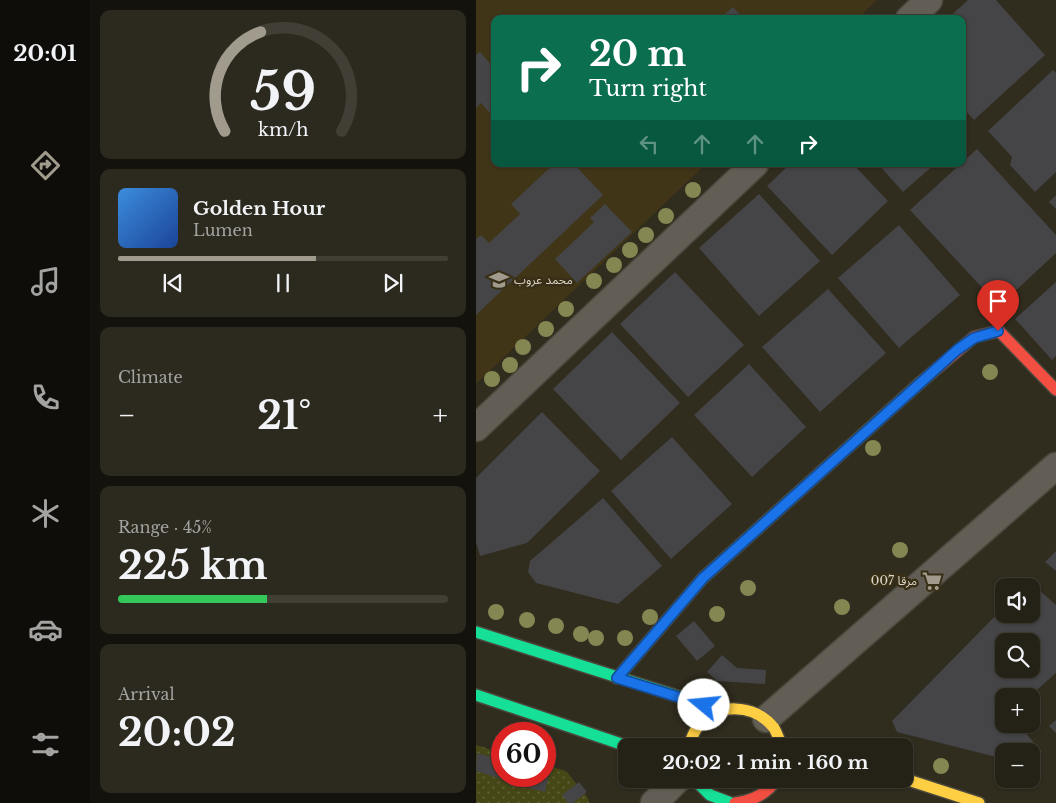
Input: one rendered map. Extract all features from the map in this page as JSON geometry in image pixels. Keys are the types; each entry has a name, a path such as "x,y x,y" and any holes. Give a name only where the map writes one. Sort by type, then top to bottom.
{"main road":[{"path":"617,678 703,578 957,350 974,338 998,331 1056,390"},
{"path":"476,632 721,710"},
{"path":"476,695 618,743"},
{"path":"692,738 701,723 710,716 721,710 733,708 756,712 776,734"},
{"path":"913,782 979,803"},
{"path":"702,788 705,792 726,802 744,802 756,799 769,788"},
{"path":"756,799 768,803"}],"street":[{"path":"913,15 929,0"},
{"path":"476,428 753,167"},
{"path":"776,734 1056,466"},
{"path":"654,803 669,788"}],"shaded area":[{"path":"476,0 877,0 861,15 491,15 491,167 703,167 476,384"},
{"path":"476,745 491,750 491,787 556,787 556,768 566,771 588,798 589,803 476,803"}],"building":[{"path":"968,0 996,0 1045,55 974,120 966,111 966,15 951,15"},
{"path":"733,7 740,15 724,15"},
{"path":"480,52 491,64 491,114 481,103 476,108 476,55"},
{"path":"1053,70 1056,73 1056,172 1035,192 1010,165 1012,157 988,131"},
{"path":"977,149 1056,235 1056,253 999,306 910,210 957,167 966,167 966,159"},
{"path":"551,167 577,167 603,195 476,315 476,239 481,235 489,243 520,214 511,204"},
{"path":"787,167 856,167 888,201 832,255 767,186"},
{"path":"881,167 932,167 903,192"},
{"path":"759,194 820,261 759,316 699,248"},
{"path":"1056,195 1056,209 1049,202"},
{"path":"605,204 632,232 577,283 555,259 594,222 590,218"},
{"path":"899,225 960,295 899,348 838,278"},
{"path":"675,272 744,345 688,397 620,324"},
{"path":"1056,282 1056,356 1052,360 1015,319"},
{"path":"828,289 886,353 820,412 762,347"},
{"path":"612,332 680,403 621,460 553,389"},
{"path":"749,364 806,427 752,477 694,415"},
{"path":"542,412 600,471 527,543 480,556 476,542 476,478"},
{"path":"672,437 732,504 671,559 611,491"},
{"path":"603,498 662,566 618,604 536,583 528,572 530,561"},
{"path":"1056,551 1056,571 1045,562"},
{"path":"1040,591 1056,605 1056,673 1039,688 995,688 995,733 1026,733 1034,743 995,743 995,757 897,732 892,721 995,616 995,623 1040,623"},
{"path":"694,621 715,646 697,661 676,636"},
{"path":"722,655 737,668 766,670 765,684 717,681 707,672"},
{"path":"1056,720 1056,733 1049,726"},
{"path":"477,753 491,757 491,776 476,771"},
{"path":"579,782 587,792 573,803 568,803 562,795"},
{"path":"525,787 546,787 545,792"}],"traffic: fast":[{"path":"617,678 703,578 921,382"},
{"path":"476,632 721,710"},
{"path":"476,695 618,743"},
{"path":"703,788 710,795 731,803"}],"traffic: slow":[{"path":"692,738 705,720 724,710 735,709 746,710 766,720 774,728 778,738"},
{"path":"913,782 979,803"}],"traffic: jam":[{"path":"921,382 974,337 999,331 1056,390"},
{"path":"735,803 748,801 770,788"}],"place":[{"name":"محمد عروب","path":"499,280"},
{"name":"مرقا 007","path":"932,581"}],"route":[{"path":"704,705 617,678 703,578 957,350 974,338 998,331"}]}
